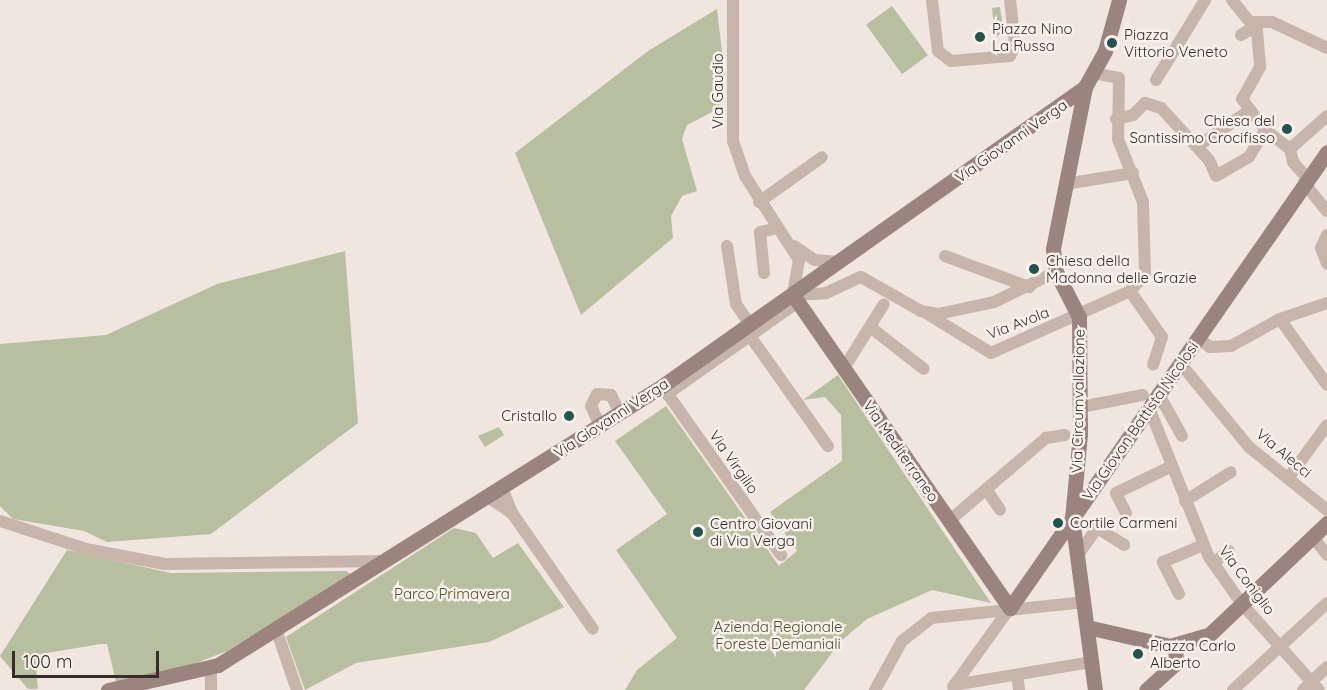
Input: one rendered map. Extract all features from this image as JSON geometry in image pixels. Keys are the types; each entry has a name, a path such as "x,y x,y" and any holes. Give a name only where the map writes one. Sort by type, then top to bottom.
{"street":[{"path":"732,6 741,0"},
{"path":"932,0 938,51 951,61 1010,56 1015,44 1010,0"},
{"path":"1085,87 1094,74 1119,0"},
{"path":"1156,80 1205,0"},
{"path":"1233,0 1254,25 1260,67 1242,99 1265,130 1290,149 1293,162 1327,211"},
{"name":"Via Gaudio","path":"732,6 732,132 759,202 786,239"},
{"path":"1241,35 1254,25 1272,22 1327,47"},
{"path":"1094,74 1119,78 1116,119 1143,202 1145,274 1130,291 1165,337 1153,365"},
{"name":"Via Giovanni Verga","path":"108,690 154,687 211,668 277,632 620,413 665,390 795,298 840,261 1085,87"},
{"name":"Via Circumvallazione","path":"1085,87 1083,112 1053,238 1056,272 1078,317 1080,407 1072,518 1086,615 1088,663 1095,690"},
{"path":"1066,102 1083,112"},
{"path":"1116,119 1133,115 1145,103 1161,108 1198,146 1216,176 1249,157 1265,130"},
{"path":"1198,146 1250,110"},
{"path":"1290,149 1327,116"},
{"name":"Via Giovan Battista Nicolosi","path":"953,688 1072,518 1150,399 1198,338 1327,152"},
{"path":"759,202 822,157"},
{"path":"1065,184 1133,173"},
{"path":"764,273 760,232 778,228"},
{"path":"1327,235 1321,248 1327,264"},
{"path":"786,239 815,260 840,261"},
{"path":"786,239 799,260 795,298 826,292 861,277 921,311 965,311 1029,287 1056,272"},
{"path":"727,246 736,304 750,330 828,446"},
{"path":"945,256 1029,287"},
{"name":"Via Avola","path":"921,311 991,353 1036,330 1078,317 1130,291"},
{"name":"Via Mediterraneo","path":"795,298 1010,608"},
{"path":"1198,338 1210,347 1231,346 1280,319 1327,303"},
{"path":"844,368 884,304"},
{"path":"1280,319 1327,385"},
{"path":"870,327 924,369"},
{"name":"Via Alecci","path":"1180,363 1249,447 1327,510"},
{"name":"Via Virgilio","path":"665,390 781,555"},
{"path":"600,426 591,406 597,394 611,395 620,413"},
{"path":"1080,407 1150,399 1182,436"},
{"name":"Via Coniglio","path":"1150,399 1170,467 1213,563 1242,604 1280,646 1311,687"},
{"path":"1289,477 1327,425"},
{"path":"950,521 1046,438 1065,435"},
{"path":"1126,513 1116,493 1170,467"},
{"path":"1185,501 1232,472"},
{"path":"502,488 512,513 593,629"},
{"path":"986,489 1000,510"},
{"path":"488,497 512,513"},
{"path":"0,521 86,549 165,564 387,561"},
{"path":"875,690 902,641 921,623 947,613 1010,608 1086,615 1173,645 1192,644 1242,604 1327,523"},
{"path":"1078,555 1097,528 1124,545"},
{"path":"1312,537 1327,555"},
{"path":"1179,594 1163,562 1203,545"},
{"path":"1213,563 1229,551"},
{"path":"1233,690 1327,603"},
{"path":"277,632 297,690"},
{"path":"1156,687 1176,663 1173,645"},
{"path":"953,688 1088,663"},
{"path":"1311,687 1327,667"},
{"path":"211,668 211,690"},
{"path":"1017,675 1019,690"}],"green space":[{"path":"892,6 928,55 902,74 866,25"},
{"path":"1000,7 1004,34 995,36 992,8"},
{"path":"717,9 725,77 720,108 687,125 682,139 697,191 682,196 671,216 673,238 581,315 515,153 648,51"},
{"path":"345,251 358,423 211,534 107,542 84,531 13,519 0,506 0,344 106,335 217,284"},
{"name":"Azienda Regionale Foreste Demaniali","path":"838,375 991,603 932,590 867,619 841,641 804,690 625,690 637,670 677,638 616,550 667,514 615,441 666,406 779,566 797,551 770,512 842,461 841,415 825,397 803,400"},
{"path":"499,427 504,435 485,447 478,436"},
{"name":"Parco Primavera","path":"454,528 476,533 493,558 518,543 564,607 489,642 356,663 305,690 286,637"},
{"path":"67,550 171,573 346,571 352,575 227,651 178,670 116,682 107,644 101,644 35,655 38,689 28,689 0,656"}],"place":[{"name":"Piazza Nino La Russa","path":"980,37"},
{"name":"Piazza Vittorio Veneto","path":"1112,43"},
{"name":"Chiesa del Santissimo Crocifisso","path":"1287,129"},
{"name":"Chiesa della Madonna delle Grazie","path":"1034,269"},
{"name":"Cristallo","path":"569,416"},
{"name":"Cortile Carmeni","path":"1058,523"},
{"name":"Centro Giovani di Via Verga","path":"698,532"},
{"name":"Piazza Carlo Alberto","path":"1138,654"}]}
